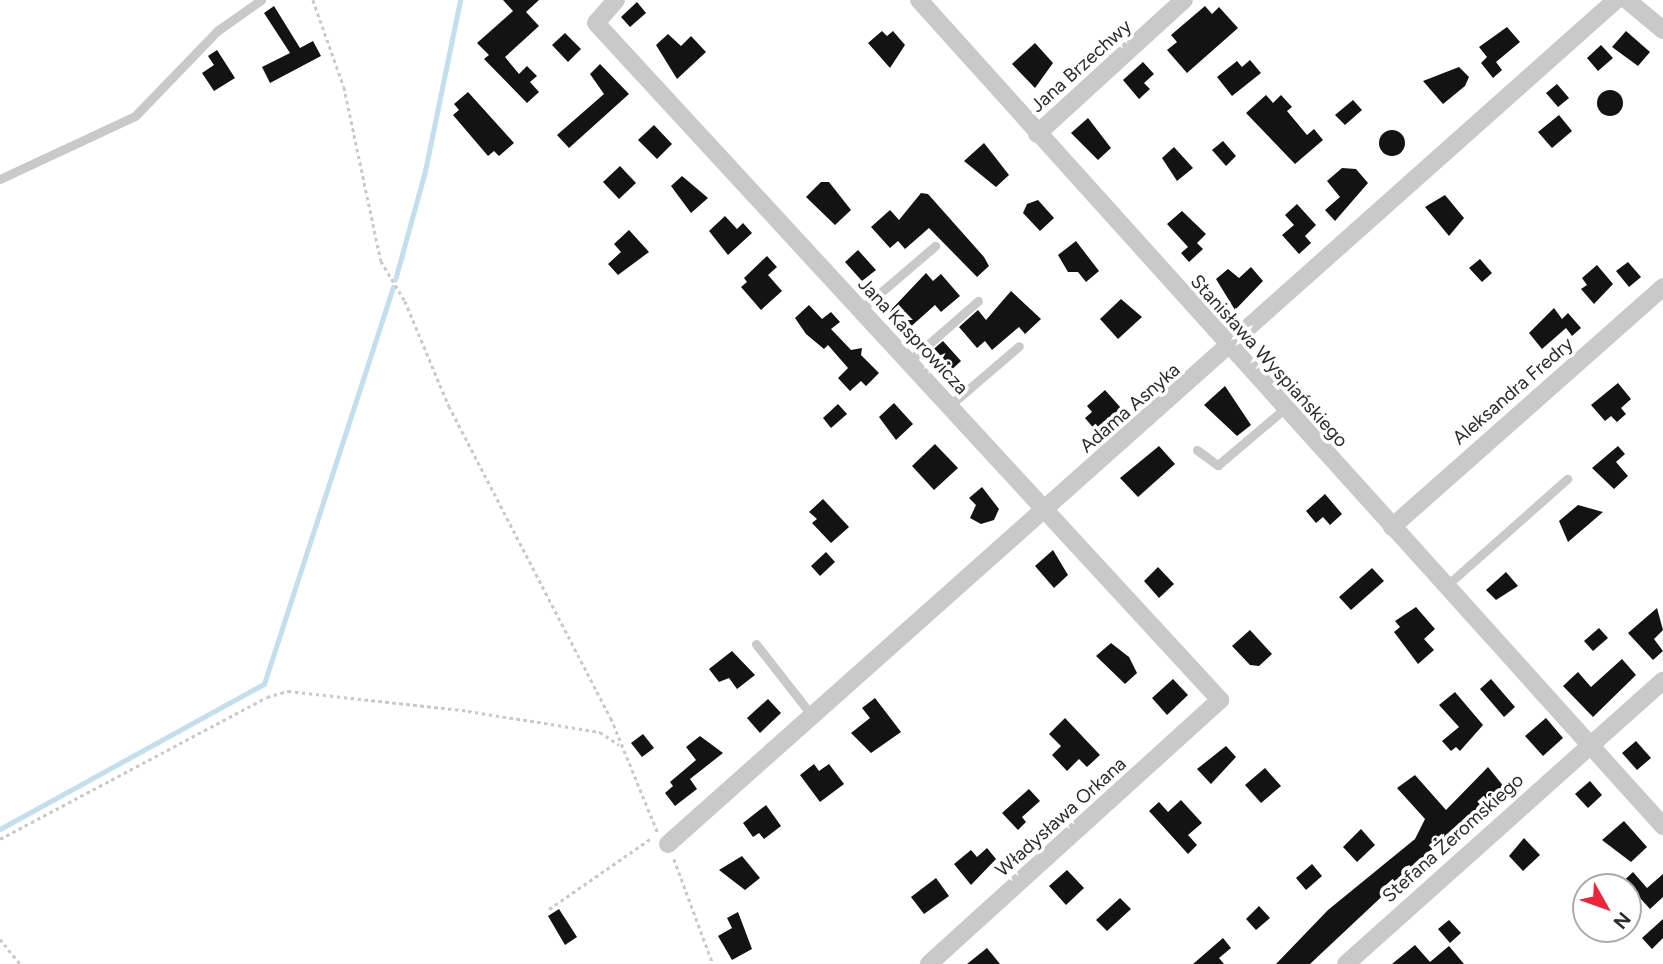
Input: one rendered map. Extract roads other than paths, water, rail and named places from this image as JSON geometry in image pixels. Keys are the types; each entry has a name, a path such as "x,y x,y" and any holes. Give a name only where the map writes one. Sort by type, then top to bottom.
{"street":[{"name":"Jana Kasprowicza","path":"616,0 597,23 1220,700"},
{"name":"Stanisława Wyspiańskiego","path":"919,0 1228,348 1663,826"},
{"name":"Jana Brzechwy","path":"1037,134 1184,0"},
{"name":"Adama Asnyka","path":"664,839 813,718 1616,0"},
{"path":"1627,0 1663,30"},
{"name":"Aleksandra Fredry","path":"1392,527 1663,287"},
{"name":"Stefana Żeromskiego","path":"1359,960 1663,681"},
{"name":"Władysława Orkana","path":"929,964 1220,700"}],"lane":[{"path":"0,179 135,116 217,31 261,0"},
{"path":"860,310 934,246"},
{"path":"908,362 978,301"},
{"path":"949,406 1019,346"},
{"path":"1197,450 1218,465 1284,409"},
{"path":"1446,586 1567,479"},
{"path":"756,644 813,718"}],"waterway":[{"path":"395,280 425,171 460,0"},
{"path":"0,829 264,684 393,287"}]}
